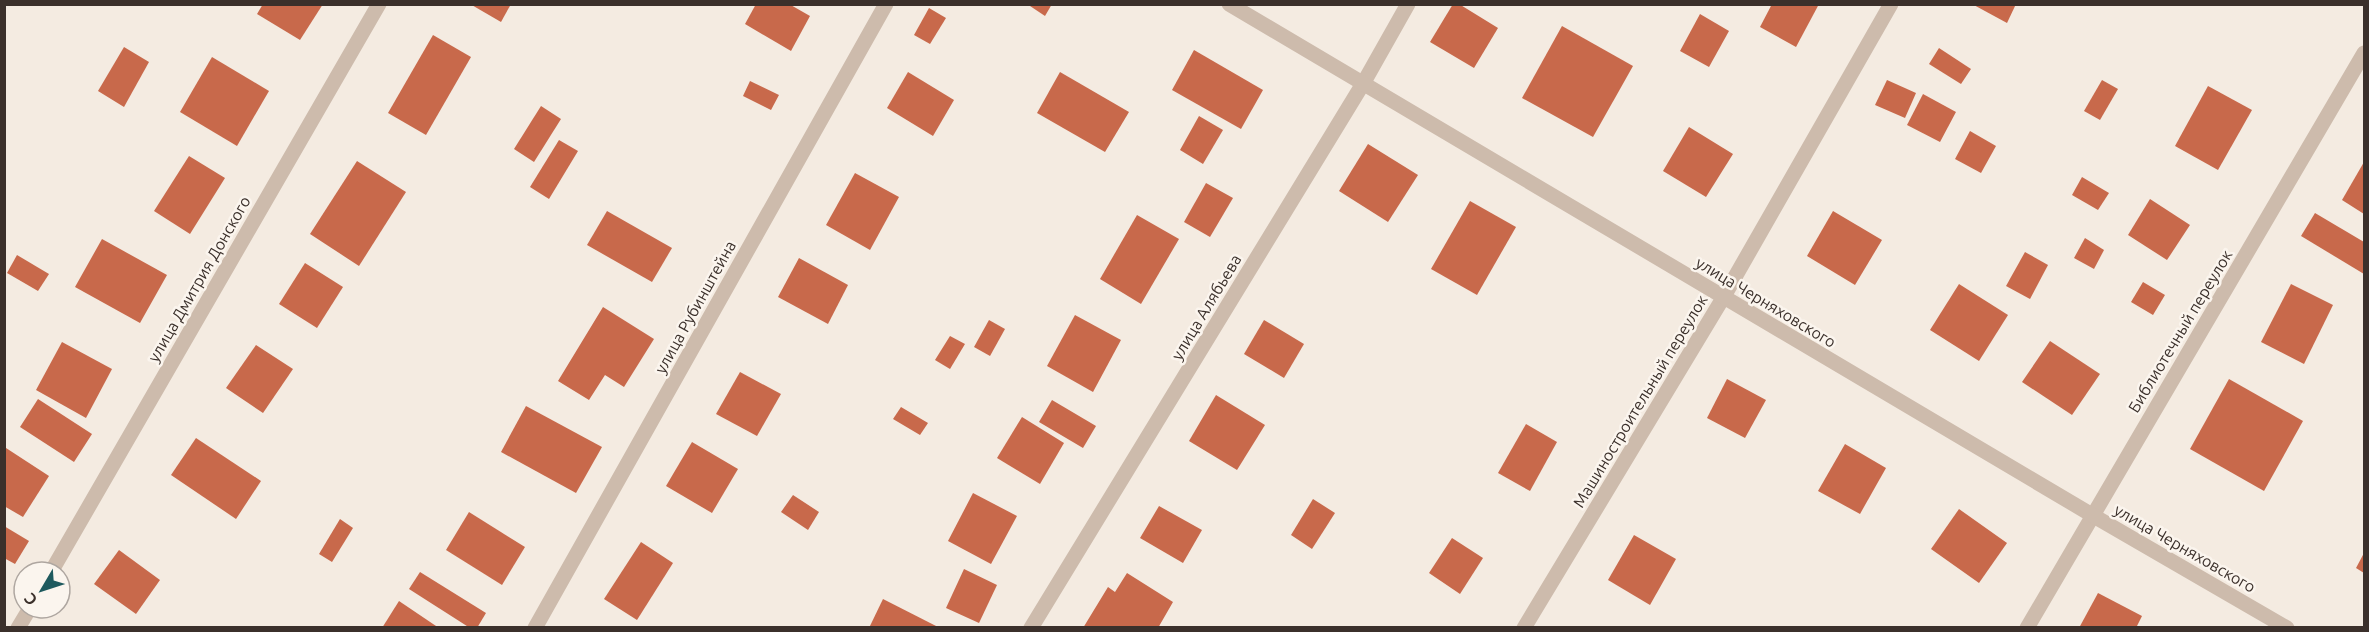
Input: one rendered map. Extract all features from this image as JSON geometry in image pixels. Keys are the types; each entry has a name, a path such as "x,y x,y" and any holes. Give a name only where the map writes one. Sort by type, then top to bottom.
{"street":[{"name":"улица Дмитрия Донского","path":"58,560 379,4"},
{"name":"улица Рубинштейна","path":"535,627 886,4"},
{"name":"улица Черняховского","path":"1229,4 2092,515 2287,627"},
{"name":"улица Алябьева","path":"1031,627 1364,82 1408,4"},
{"name":"Машиностроительный переулок","path":"1524,627 1724,298 1891,4"},
{"name":"Библиотечный переулок","path":"2027,627 2364,53"}],"building":[{"path":"263,4 323,4 300,40 257,14"},
{"path":"470,4 511,4 501,22"},
{"path":"756,4 789,4 810,16 791,51 745,24"},
{"path":"1027,4 1052,4 1045,16"},
{"path":"1453,4 1459,4 1498,28 1474,68 1430,42"},
{"path":"1772,4 1819,4 1796,47 1760,27"},
{"path":"1972,4 2016,4 2007,23"},
{"path":"929,8 946,18 930,44 914,35"},
{"path":"1700,14 1729,31 1709,67 1680,51"},
{"path":"1562,26 1633,66 1593,137 1522,98"},
{"path":"433,35 471,57 426,135 388,113"},
{"path":"124,47 149,62 124,107 98,91"},
{"path":"1939,48 1971,69 1961,84 1929,64"},
{"path":"1194,50 1263,90 1241,129 1172,90"},
{"path":"212,57 269,91 237,146 180,112"},
{"path":"908,72 954,100 933,136 887,108"},
{"path":"1060,72 1129,112 1105,152 1037,113"},
{"path":"1887,80 1916,93 1905,118 1875,105"},
{"path":"2102,80 2118,89 2100,120 2084,111"},
{"path":"750,81 779,95 771,110 743,96"},
{"path":"2208,86 2252,110 2218,170 2175,146"},
{"path":"1923,94 1956,112 1940,142 1907,125"},
{"path":"541,106 561,119 534,162 514,149"},
{"path":"1199,116 1223,130 1203,164 1180,150"},
{"path":"1689,127 1733,154 1706,197 1663,171"},
{"path":"1970,131 1996,146 1981,173 1955,159"},
{"path":"559,140 578,151 549,199 530,187"},
{"path":"1368,144 1418,175 1388,222 1339,191"},
{"path":"189,156 225,178 190,234 154,211"},
{"path":"357,161 406,192 359,266 310,234"},
{"path":"2364,162 2364,214 2342,200"},
{"path":"855,173 899,197 870,250 826,225"},
{"path":"2082,177 2109,193 2098,210 2072,195"},
{"path":"1206,183 1233,198 1210,237 1184,222"},
{"path":"2150,199 2190,225 2167,260 2128,235"},
{"path":"1470,201 1516,227 1477,295 1431,269"},
{"path":"607,211 672,248 652,282 587,245"},
{"path":"1833,211 1882,240 1855,285 1807,256"},
{"path":"2315,213 2364,242 2364,274 2301,236"},
{"path":"1137,215 1179,239 1141,304 1100,279"},
{"path":"2085,238 2104,250 2094,269 2074,258"},
{"path":"102,239 167,275 140,323 75,287"},
{"path":"2025,252 2048,265 2030,299 2006,286"},
{"path":"17,255 49,274 38,291 7,273"},
{"path":"799,258 848,285 828,324 778,297"},
{"path":"305,263 343,287 317,328 279,304"},
{"path":"2143,282 2165,295 2153,315 2131,302"},
{"path":"1959,284 2008,315 1979,361 1930,330"},
{"path":"2291,284 2333,305 2304,364 2261,342"},
{"path":"603,307 654,339 624,387 605,375 589,400 558,381"},
{"path":"1075,315 1121,340 1093,392 1047,366"},
{"path":"989,320 1005,329 990,356 974,347"},
{"path":"1264,320 1304,344 1284,378 1244,354"},
{"path":"950,336 965,344 950,369 935,360"},
{"path":"2050,341 2100,374 2072,415 2022,382"},
{"path":"62,342 112,369 86,418 36,390"},
{"path":"256,345 293,369 263,413 226,388"},
{"path":"740,372 781,394 757,436 716,414"},
{"path":"1727,379 1766,400 1745,438 1707,418"},
{"path":"2229,379 2303,421 2264,491 2190,449"},
{"path":"1216,395 1265,425 1237,470 1189,441"},
{"path":"38,399 92,434 74,462 20,427"},
{"path":"1052,400 1096,426 1083,448 1039,422"},
{"path":"526,406 602,447 576,493 501,452"},
{"path":"901,407 928,423 920,435 893,419"},
{"path":"1022,417 1064,443 1040,484 997,458"},
{"path":"1526,424 1557,442 1530,491 1498,473"},
{"path":"196,438 261,481 236,519 171,475"},
{"path":"692,442 738,469 712,513 666,486"},
{"path":"1845,444 1886,468 1860,514 1818,491"},
{"path":"6,448 49,476 23,517 4,506"},
{"path":"973,493 1017,516 991,564 948,541"},
{"path":"793,495 819,512 808,530 781,512"},
{"path":"1313,499 1335,513 1312,549 1291,535"},
{"path":"1159,506 1202,530 1183,563 1140,538"},
{"path":"1959,509 2007,543 1979,583 1931,549"},
{"path":"469,512 525,547 502,585 446,550"},
{"path":"340,519 353,528 332,562 319,554"},
{"path":"4,526 29,541 17,560 12,560 12,562 4,558"},
{"path":"1634,535 1676,559 1650,605 1608,580"},
{"path":"1452,538 1483,558 1460,594 1429,573"},
{"path":"641,542 673,563 637,620 604,599"},
{"path":"119,550 160,580 136,614 94,584"},
{"path":"2364,553 2364,573 2356,568"},
{"path":"964,569 997,585 979,623 946,608"},
{"path":"420,572 486,613 477,628 470,628 409,589"},
{"path":"1127,573 1173,602 1158,628 1083,628 1108,587 1115,592"},
{"path":"2098,593 2142,616 2136,628 2079,628"},
{"path":"883,599 940,628 869,628"},
{"path":"399,601 439,628 382,628"}]}
